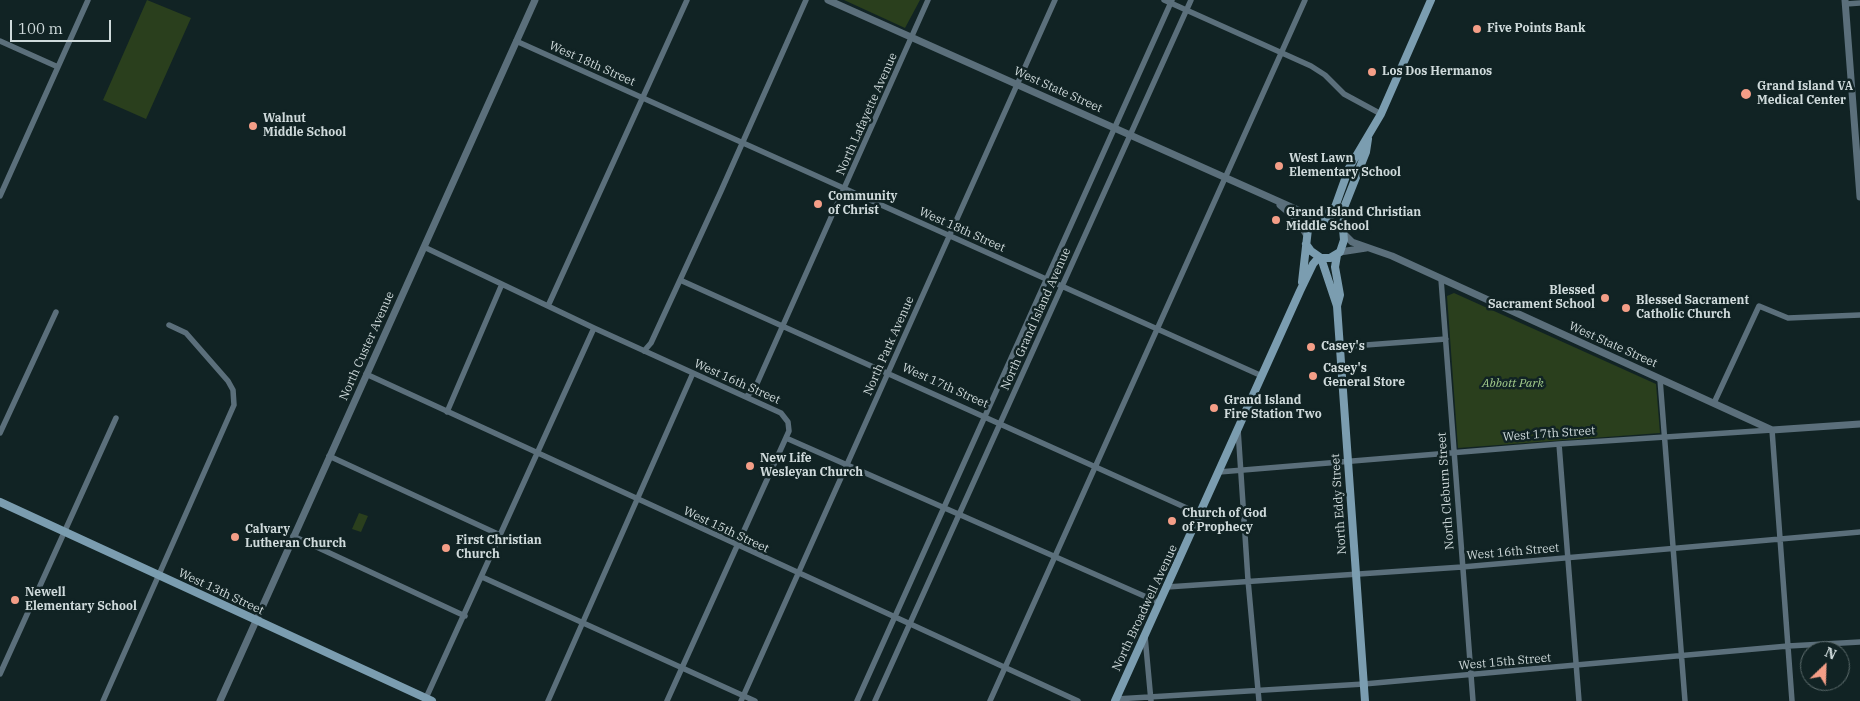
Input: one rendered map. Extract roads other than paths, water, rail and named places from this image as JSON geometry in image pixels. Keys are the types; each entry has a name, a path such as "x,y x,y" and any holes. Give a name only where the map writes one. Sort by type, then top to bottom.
{"main road":[{"path":"1369,137 1366,152 1345,205 1343,232 1338,254 1320,258 1310,251 1306,243 1306,234 1319,218 1335,206 1352,162 1369,137 1381,114 1431,0"},
{"path":"1319,218 1332,222 1343,232"},
{"name":"North Broadwell Avenue","path":"1300,291 1306,243"},
{"name":"North Eddy Street","path":"1337,306 1340,295 1335,268 1338,254"},
{"name":"North Eddy Street","path":"1320,258 1337,306 1365,701"},
{"name":"North Broadwell Avenue","path":"1116,700 1300,291 1313,264 1320,258"},
{"name":"West 13th Street","path":"0,502 429,700"}],"street":[{"path":"0,196 88,0"},
{"name":"North Custer Avenue","path":"220,701 534,0"},
{"path":"548,306 686,0"},
{"path":"644,351 650,343 680,280 806,0"},
{"name":"West State Street","path":"828,0 1114,127 1278,203 1291,206 1319,218"},
{"name":"North Lafayette Avenue","path":"746,397 755,388 928,0"},
{"name":"North Park Avenue","path":"742,698 1055,0"},
{"path":"1164,0 1171,1 1318,70 1344,94 1381,114"},
{"name":"North Grand Island Avenue","path":"875,701 1191,0"},
{"path":"990,701 1097,467 1305,0"},
{"name":"North Grand Island Avenue","path":"857,701 1171,1"},
{"path":"1860,3 1845,2 1857,104 1860,197"},
{"path":"0,41 58,67"},
{"name":"West 18th Street","path":"516,41 1262,376"},
{"name":"West State Street","path":"1278,203 1297,219 1306,234"},
{"name":"West State Street","path":"1343,232 1352,242 1381,252 1772,430"},
{"name":"West 16th Street","path":"424,247 594,328 781,413 788,422 789,431 786,438"},
{"name":"West State Street","path":"1338,254 1366,248"},
{"name":"North Cleburn Street","path":"1441,279 1473,701"},
{"name":"West 17th Street","path":"680,280 1200,514"},
{"path":"447,412 502,284"},
{"path":"1714,403 1759,306 1788,318 1860,315"},
{"path":"0,433 56,312"},
{"path":"103,701 234,405 233,390 228,381 186,333 169,325"},
{"path":"429,700 464,616 594,328"},
{"path":"1339,347 1446,338"},
{"path":"548,701 693,373"},
{"name":"West 15th Street","path":"366,374 1078,701"},
{"path":"1660,379 1685,701"},
{"path":"0,674 116,418"},
{"name":"West 17th Street","path":"1241,470 1559,444 1860,424"},
{"path":"1238,429 1258,701"},
{"path":"1772,430 1792,701"},
{"path":"668,701 786,438 1160,603"},
{"path":"1559,444 1579,701"},
{"path":"329,456 500,535"},
{"path":"1219,472 1241,470"},
{"name":"West 16th Street","path":"1167,587 1248,580 1462,567 1860,532"},
{"path":"294,536 464,616"},
{"path":"482,577 682,668 742,698 755,701"},
{"path":"1145,635 1151,699"},
{"name":"West 15th Street","path":"1151,699 1364,684 1788,646 1860,642"},
{"name":"North Broadwell Avenue","path":"1116,700 1151,699"}],"place":[{"name":"Five Points Bank","path":"1477,29"},
{"name":"Los Dos Hermanos","path":"1372,72"},
{"name":"Grand Island VA Medical Center","path":"1746,94"},
{"name":"Walnut Middle School","path":"253,126"},
{"name":"West Lawn Elementary School","path":"1279,166"},
{"name":"Community of Christ","path":"818,204"},
{"name":"Grand Island Christian Middle School","path":"1276,220"},
{"name":"Blessed Sacrament School","path":"1605,298"},
{"name":"Blessed Sacrament Catholic Church","path":"1626,308"},
{"name":"Casey's","path":"1311,347"},
{"name":"Casey's General Store","path":"1313,376"},
{"name":"Grand Island Fire Station Two","path":"1214,408"},
{"name":"New Life Wesleyan Church","path":"750,466"},
{"name":"Church of God of Prophecy","path":"1172,521"},
{"name":"Calvary Lutheran Church","path":"235,537"},
{"name":"First Christian Church","path":"446,548"},
{"name":"Newell Elementary School","path":"15,600"}],"park label":[{"name":"Abbott Park","path":"1513,384"}]}
